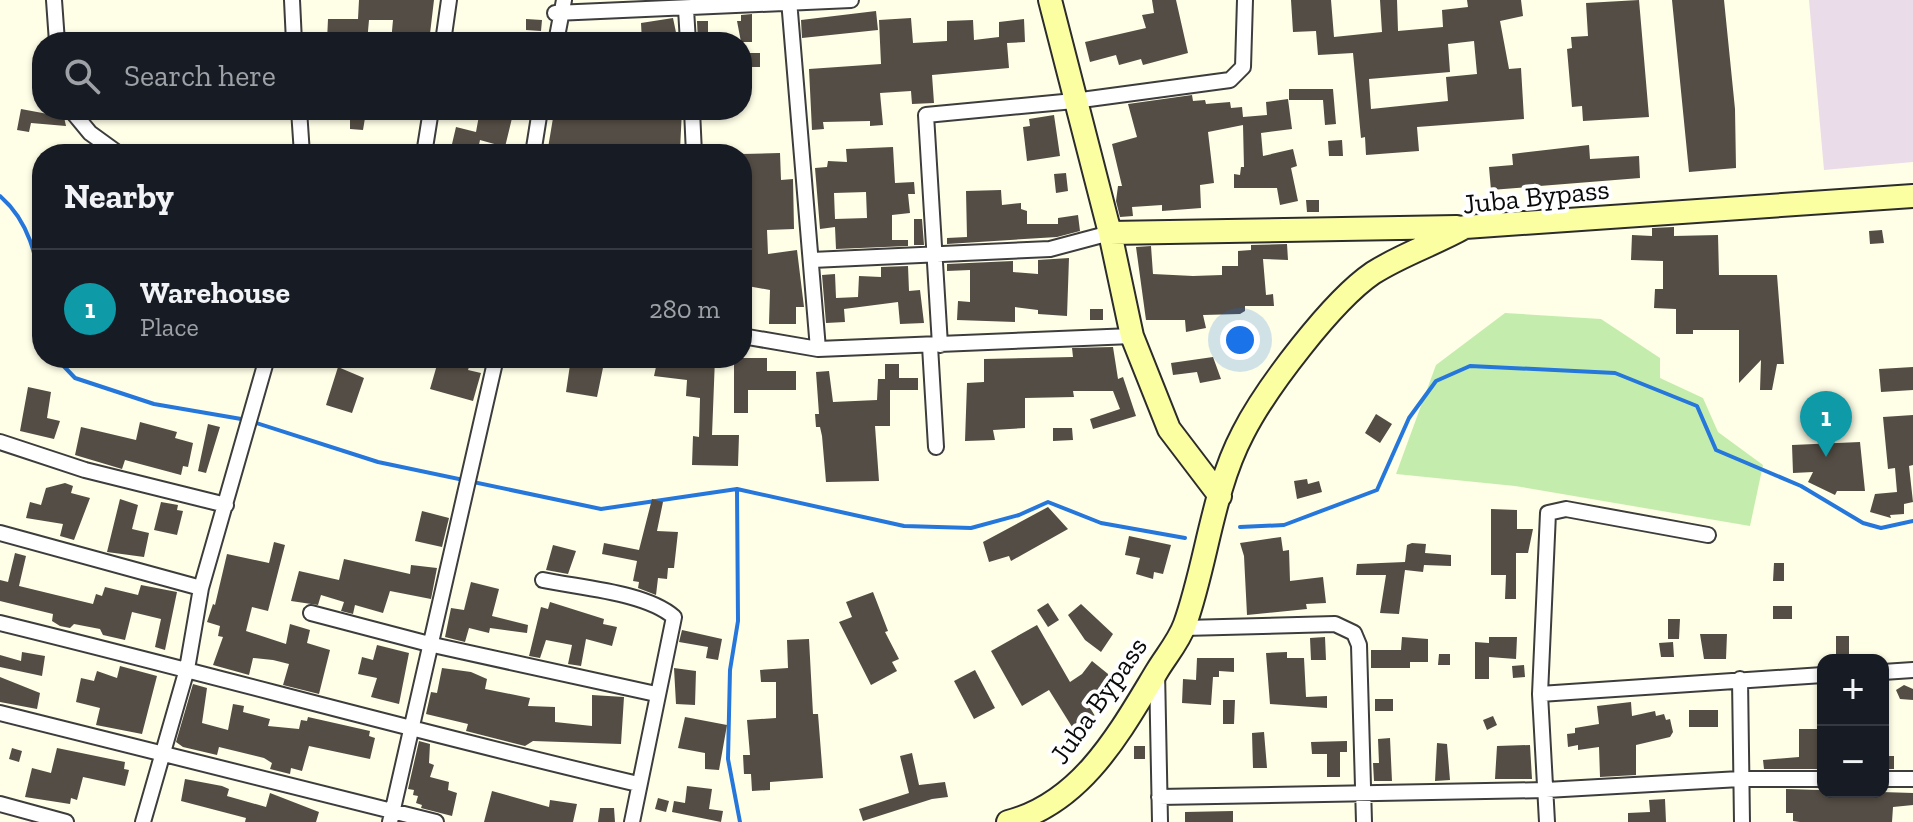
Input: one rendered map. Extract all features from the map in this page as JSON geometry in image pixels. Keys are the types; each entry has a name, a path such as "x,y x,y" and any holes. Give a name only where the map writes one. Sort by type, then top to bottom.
{"main road":[{"path":"1050,0 1110,233 1132,336 1169,429 1220,496"},
{"name":"Juba Bypass","path":"1008,822 1040,810 1067,795 1132,714 1184,628 1220,496 1244,431 1274,386 1338,307 1370,275 1415,249 1465,227 1498,228 1913,196"},
{"path":"1110,233 1465,227"}],"street":[{"path":"54,0 56,32"},
{"path":"292,0 294,32"},
{"path":"444,32 449,0"},
{"path":"555,32 559,4 686,9 851,0"},
{"path":"936,447 935,252 926,115 1074,101 1230,80 1243,67 1245,0"},
{"path":"789,2 818,349"},
{"path":"686,9 687,32"},
{"path":"79,120 105,144"},
{"path":"300,120 301,144"},
{"path":"426,144 429,120"},
{"path":"537,144 540,120"},
{"path":"692,120 694,144"},
{"path":"812,260 1050,249 1110,233"},
{"path":"752,338 818,349 1132,336"},
{"path":"143,822 187,669 201,588 264,368"},
{"path":"391,815 433,645 494,368"},
{"path":"0,442 85,470 226,505"},
{"path":"1547,822 1540,694 1548,513 1566,509 1708,535"},
{"path":"0,533 201,588"},
{"path":"543,580 632,598 663,607 674,617 632,822"},
{"path":"311,613 433,645 656,694"},
{"path":"0,623 187,669 412,731 638,784"},
{"path":"1184,628 1335,624 1351,630 1359,645 1364,822"},
{"path":"1157,670 1161,731 1160,822"},
{"path":"1889,672 1913,670"},
{"path":"1540,694 1817,675"},
{"path":"1740,679 1742,822"},
{"path":"0,713 161,752 391,815 436,822"},
{"path":"1159,797 1546,790 1740,779 1817,779"},
{"path":"1889,779 1913,779"},
{"path":"0,804 66,822"}],"shaded area":[{"path":"1809,0 1913,0 1913,162 1824,170"}],"green space":[{"path":"1505,313 1601,319 1660,358 1660,378 1703,398 1718,432 1763,465 1750,526 1515,486 1396,474 1436,365"}],"building":[{"path":"359,0 434,0 430,32 392,32 393,20 369,20 368,32 327,32 328,19 358,19"},
{"path":"1152,0 1176,0 1188,53 1143,65 1141,59 1119,65 1116,55 1090,62 1085,42 1146,28 1142,15 1154,13"},
{"path":"1291,0 1331,0 1334,37 1382,32 1380,0 1397,0 1398,31 1443,27 1442,10 1468,7 1467,0 1521,0 1523,16 1500,21 1509,69 1521,68 1524,119 1417,127 1419,151 1366,155 1365,137 1361,138 1353,53 1318,55 1316,31 1293,32","holes":["1474,41 1477,74 1446,77 1448,101 1371,109 1369,79 1450,72 1448,44"]},
{"path":"1639,0 1649,117 1583,121 1582,106 1572,107 1567,49 1572,48 1571,37 1588,36 1586,3"},
{"path":"1672,0 1724,0 1735,109 1736,168 1689,172"},
{"path":"876,11 878,30 802,38 801,20"},
{"path":"752,14 752,32 739,32 737,21 741,21 741,15"},
{"path":"673,18 676,32 641,32 641,23"},
{"path":"911,18 913,43 947,41 947,21 973,20 974,40 999,37 999,22 1024,19 1025,42 1007,43 1009,68 932,75 934,103 912,104 911,91 880,93 883,125 870,126 870,121 823,122 824,129 812,130 809,69 881,64 879,20"},
{"path":"526,19 542,20 541,31 526,30"},
{"path":"697,21 708,21 708,32 698,32"},
{"path":"752,53 760,53 760,67 752,67"},
{"path":"1289,89 1333,89 1336,124 1325,125 1323,100 1289,100"},
{"path":"1192,95 1193,101 1205,100 1206,104 1230,102 1231,108 1242,107 1243,117 1267,115 1266,102 1288,99 1292,129 1261,133 1263,156 1293,149 1297,166 1291,168 1298,201 1280,205 1277,188 1234,188 1234,174 1240,175 1241,167 1244,167 1243,125 1208,132 1214,183 1200,185 1201,208 1162,211 1162,205 1132,207 1133,216 1120,217 1116,201 1118,186 1122,186 1112,144 1137,137 1128,104"},
{"path":"21,109 32,111 32,120 65,120 66,126 31,123 29,132 17,130"},
{"path":"1054,115 1060,156 1027,161 1023,127 1030,126 1029,119"},
{"path":"350,120 365,120 363,130 350,129"},
{"path":"478,120 512,120 506,144 480,140 479,144 452,144 456,127 476,132"},
{"path":"553,120 682,120 680,144 549,144"},
{"path":"1342,140 1343,156 1329,156 1328,141"},
{"path":"1589,145 1590,159 1639,156 1640,178 1491,190 1489,167 1513,165 1512,154"},
{"path":"893,147 895,183 914,182 915,194 908,194 910,213 892,215 892,240 908,240 908,246 836,249 835,227 820,229 815,168 827,167 828,161 847,162 846,149","holes":["866,192 867,218 835,219 834,193"]},
{"path":"780,153 781,180 793,179 794,229 767,230 768,254 797,250 804,307 796,307 796,324 769,324 770,290 752,287 752,154"},
{"path":"1066,173 1068,191 1056,193 1054,174"},
{"path":"1001,190 1002,205 1021,203 1021,209 1027,211 1027,224 1058,224 1058,218 1078,215 1080,231 1057,237 947,244 947,238 967,237 966,191"},
{"path":"1306,200 1319,200 1319,212 1307,212"},
{"path":"914,219 922,219 924,245 914,245"},
{"path":"1674,227 1674,236 1718,235 1719,275 1777,275 1784,364 1777,364 1772,390 1760,390 1761,360 1739,383 1739,330 1693,330 1693,334 1676,334 1676,309 1654,308 1655,289 1663,289 1663,261 1631,260 1632,235 1652,236 1652,228"},
{"path":"1882,230 1884,243 1870,244 1869,231"},
{"path":"1287,244 1288,260 1263,259 1266,295 1273,294 1274,306 1245,306 1245,311 1240,314 1203,315 1206,328 1186,332 1185,320 1146,320 1136,247 1151,246 1153,274 1193,276 1222,275 1222,266 1238,266 1238,251 1251,250 1251,245"},
{"path":"1069,258 1067,316 1038,314 1038,310 1015,307 1015,322 957,320 958,301 970,302 970,270 947,271 947,264 1013,261 1013,272 1038,274 1038,260"},
{"path":"908,266 909,291 920,290 924,323 900,324 898,302 844,309 845,322 826,323 822,275 835,274 836,298 858,297 859,276 881,277 881,267"},
{"path":"1090,309 1103,309 1103,320 1090,320"},
{"path":"1113,347 1118,379 1123,377 1136,416 1093,429 1090,419 1120,409 1113,391 1073,391 1074,397 1025,398 1025,428 993,430 995,440 965,441 967,383 984,382 984,359 1073,357 1072,348"},
{"path":"1213,357 1221,379 1200,383 1197,372 1173,375 1171,363"},
{"path":"752,358 767,358 767,371 796,371 796,390 748,390 748,413 734,413 734,368 752,368"},
{"path":"885,364 899,364 899,378 918,378 918,390 890,390 890,426 875,426 879,481 826,482 822,436 820,427 816,427 815,414 819,414 816,372 829,371 833,402 877,400 878,379 885,379"},
{"path":"1913,367 1913,390 1881,392 1879,369"},
{"path":"338,368 364,378 352,413 326,405"},
{"path":"436,368 469,368 481,373 473,401 430,389"},
{"path":"570,368 603,368 597,397 566,392"},
{"path":"656,368 715,368 712,435 739,435 738,466 692,465 693,436 699,437 700,398 686,396 687,380 654,376"},
{"path":"28,387 51,392 47,418 60,421 54,439 20,431"},
{"path":"1376,414 1392,424 1380,443 1365,433"},
{"path":"1913,415 1913,465 1909,466 1913,502 1904,504 1904,514 1890,515 1891,518 1870,512 1875,494 1897,492 1895,468 1888,469 1883,417"},
{"path":"140,422 177,432 175,438 193,443 188,467 183,466 181,475 125,460 122,469 75,455 81,427 136,440"},
{"path":"208,424 220,427 206,473 198,471"},
{"path":"1053,428 1072,428 1073,440 1053,441"},
{"path":"1860,442 1865,491 1837,491 1835,495 1808,482 1813,472 1793,473 1792,445"},
{"path":"1307,479 1308,484 1319,481 1322,492 1297,499 1294,481"},
{"path":"65,483 73,486 71,493 90,498 74,540 60,536 63,524 26,518 30,502 41,505 46,488"},
{"path":"120,499 138,505 132,529 149,533 144,557 107,552"},
{"path":"652,499 663,502 657,531 678,532 674,568 668,568 667,579 658,578 656,595 638,588 639,582 633,581 637,561 602,554 604,543 639,550"},
{"path":"161,502 178,505 177,510 183,511 177,535 154,530"},
{"path":"1048,507 1068,529 1011,561 1009,556 989,562 983,542"},
{"path":"1491,509 1517,510 1517,529 1533,529 1528,553 1516,553 1516,599 1505,599 1506,575 1491,575"},
{"path":"422,511 449,518 442,547 415,541"},
{"path":"1129,536 1171,545 1163,574 1154,572 1153,579 1136,574 1140,558 1125,555"},
{"path":"1281,537 1283,551 1289,550 1290,581 1323,577 1326,603 1306,604 1307,609 1247,615 1244,556 1240,543"},
{"path":"274,542 285,545 268,611 252,607 246,631 286,644 290,624 310,630 307,643 330,650 319,694 283,685 289,664 253,658 249,675 213,665 223,637 218,636 220,626 207,622 215,605 227,554 269,563"},
{"path":"1426,544 1425,553 1451,555 1451,566 1424,565 1423,572 1405,570 1399,614 1380,613 1386,575 1356,575 1357,564 1405,562 1407,545"},
{"path":"553,545 576,551 568,574 546,570"},
{"path":"15,553 26,556 19,586 93,604 96,594 102,596 105,587 138,595 141,585 177,592 165,650 155,647 161,619 132,612 125,640 103,635 100,629 74,624 70,628 60,626 52,621 53,614 0,601 0,580 8,582"},
{"path":"344,559 410,574 411,565 437,568 431,599 390,591 383,613 355,605 353,614 341,611 344,602 321,595 318,605 291,601 299,571 339,580"},
{"path":"1774,563 1784,563 1784,581 1773,581"},
{"path":"471,582 499,589 492,616 528,625 527,633 490,628 489,633 469,628 465,642 445,637 451,608 464,610"},
{"path":"873,592 888,631 885,632 899,659 892,662 897,671 871,685 839,622 852,617 846,602"},
{"path":"550,602 604,619 603,624 617,627 612,646 586,639 581,666 568,664 572,645 546,640 540,658 529,656 541,607 548,609"},
{"path":"1048,603 1059,620 1048,627 1037,610"},
{"path":"1081,604 1113,634 1101,652 1085,640 1068,615"},
{"path":"1773,606 1792,606 1792,619 1773,619"},
{"path":"1668,619 1680,619 1679,639 1668,639"},
{"path":"1037,625 1070,682 1082,674 1092,661 1113,678 1089,706 1095,716 1074,730 1049,690 1022,706 991,651"},
{"path":"682,630 722,639 718,660 706,658 708,647 679,642"},
{"path":"1700,634 1727,634 1726,659 1704,659"},
{"path":"1836,636 1849,636 1849,654 1836,654"},
{"path":"1325,637 1326,660 1311,660 1310,638"},
{"path":"1402,637 1428,639 1428,662 1410,662 1410,668 1371,668 1371,650 1401,650"},
{"path":"1489,637 1517,637 1516,659 1489,657 1489,679 1475,679 1475,642 1489,643"},
{"path":"809,639 813,714 818,714 823,778 770,782 770,790 752,791 751,774 744,774 743,755 750,755 747,720 776,718 776,682 761,682 760,670 788,668 787,640"},
{"path":"1673,642 1674,657 1661,657 1659,643"},
{"path":"377,645 409,653 399,704 371,697 377,678 358,674 362,657 373,660"},
{"path":"22,652 45,656 42,676 0,667 0,655 21,661"},
{"path":"1287,652 1287,658 1304,658 1306,697 1327,696 1327,708 1270,704 1266,653"},
{"path":"1439,654 1450,654 1450,665 1438,665"},
{"path":"1197,658 1234,658 1234,672 1219,671 1219,677 1213,677 1211,705 1182,703 1183,679 1196,680"},
{"path":"1524,665 1525,677 1513,678 1512,666"},
{"path":"120,666 157,676 142,734 96,725 100,708 76,702 81,678 94,681 97,671 117,678"},
{"path":"442,668 471,672 487,679 485,689 530,698 528,706 555,707 555,722 592,726 592,695 624,697 621,744 533,741 525,746 466,731 468,724 426,714 431,692 437,693"},
{"path":"674,668 696,671 695,705 676,704"},
{"path":"975,670 995,708 974,719 954,681"},
{"path":"0,677 40,693 37,709 0,702"},
{"path":"193,684 207,688 202,723 228,730 233,704 244,706 243,712 270,719 268,726 299,729 301,720 307,721 308,717 370,731 369,736 375,738 370,759 309,746 302,771 291,768 290,774 270,769 272,763 264,758 219,747 217,755 183,747 176,742"},
{"path":"1904,685 1913,689 1913,700 1900,699 1896,690"},
{"path":"1375,699 1393,699 1393,711 1375,711"},
{"path":"1223,700 1235,700 1234,724 1223,724"},
{"path":"1631,702 1632,716 1655,711 1656,716 1664,714 1666,720 1670,719 1673,732 1670,737 1636,745 1636,775 1600,777 1599,747 1578,750 1578,745 1568,747 1567,734 1575,733 1575,728 1599,724 1597,706"},
{"path":"1689,710 1718,710 1718,727 1689,727"},
{"path":"1493,716 1497,725 1487,730 1483,720"},
{"path":"685,717 727,725 719,770 705,769 705,753 678,748"},
{"path":"1799,729 1817,729 1817,769 1764,769 1763,760 1799,757"},
{"path":"1264,732 1267,768 1253,768 1252,733"},
{"path":"1390,738 1392,781 1374,781 1373,763 1379,763 1378,739"},
{"path":"419,741 430,744 429,763 434,765 430,777 449,782 448,790 457,793 452,816 421,808 422,805 416,803 418,796 413,795 414,790 408,789"},
{"path":"1347,741 1347,752 1340,752 1340,777 1327,777 1327,754 1312,754 1311,742"},
{"path":"1437,743 1447,744 1450,780 1435,781"},
{"path":"1530,745 1532,779 1495,779 1497,746"},
{"path":"1134,746 1145,746 1145,759 1134,759"},
{"path":"12,748 22,751 19,762 9,759"},
{"path":"57,748 125,762 124,769 129,770 125,786 83,777 77,800 71,798 70,804 25,797 32,768 51,773"},
{"path":"912,753 919,785 945,782 948,797 932,799 863,821 859,809 909,793 900,756"},
{"path":"1889,756 1894,756 1894,769 1889,769"},
{"path":"185,779 222,786 229,789 227,796 266,807 270,793 319,812 316,822 245,822 246,818 181,801"},
{"path":"687,786 712,789 709,809 723,811 721,822 672,812 674,801 685,803"},
{"path":"1786,789 1817,790 1817,798 1889,798 1889,792 1913,793 1913,805 1893,807 1892,822 1800,822 1793,821 1793,813 1786,813"},
{"path":"492,791 549,807 550,800 577,804 573,822 484,822"},
{"path":"658,798 669,801 666,812 655,809"},
{"path":"1665,799 1666,822 1628,822 1628,813 1650,812 1649,800"},
{"path":"600,808 614,808 615,822 598,822"},
{"path":"1233,811 1233,822 1185,822 1185,812"}],"waterway":[{"path":"0,196 25,228 32,248"},
{"path":"1240,527 1284,525 1377,490 1409,418 1436,381 1470,366 1615,373 1697,406 1716,450 1801,486 1863,523 1881,528 1913,521"},
{"path":"66,368 75,378 154,404 247,420 378,462 601,509 737,489 904,526 971,528 1019,515 1048,502 1101,523 1185,538"},
{"path":"737,489 738,621 730,670 728,759 740,822"}],"place":[{"name":"Warehouse","path":"1826,457"}]}
